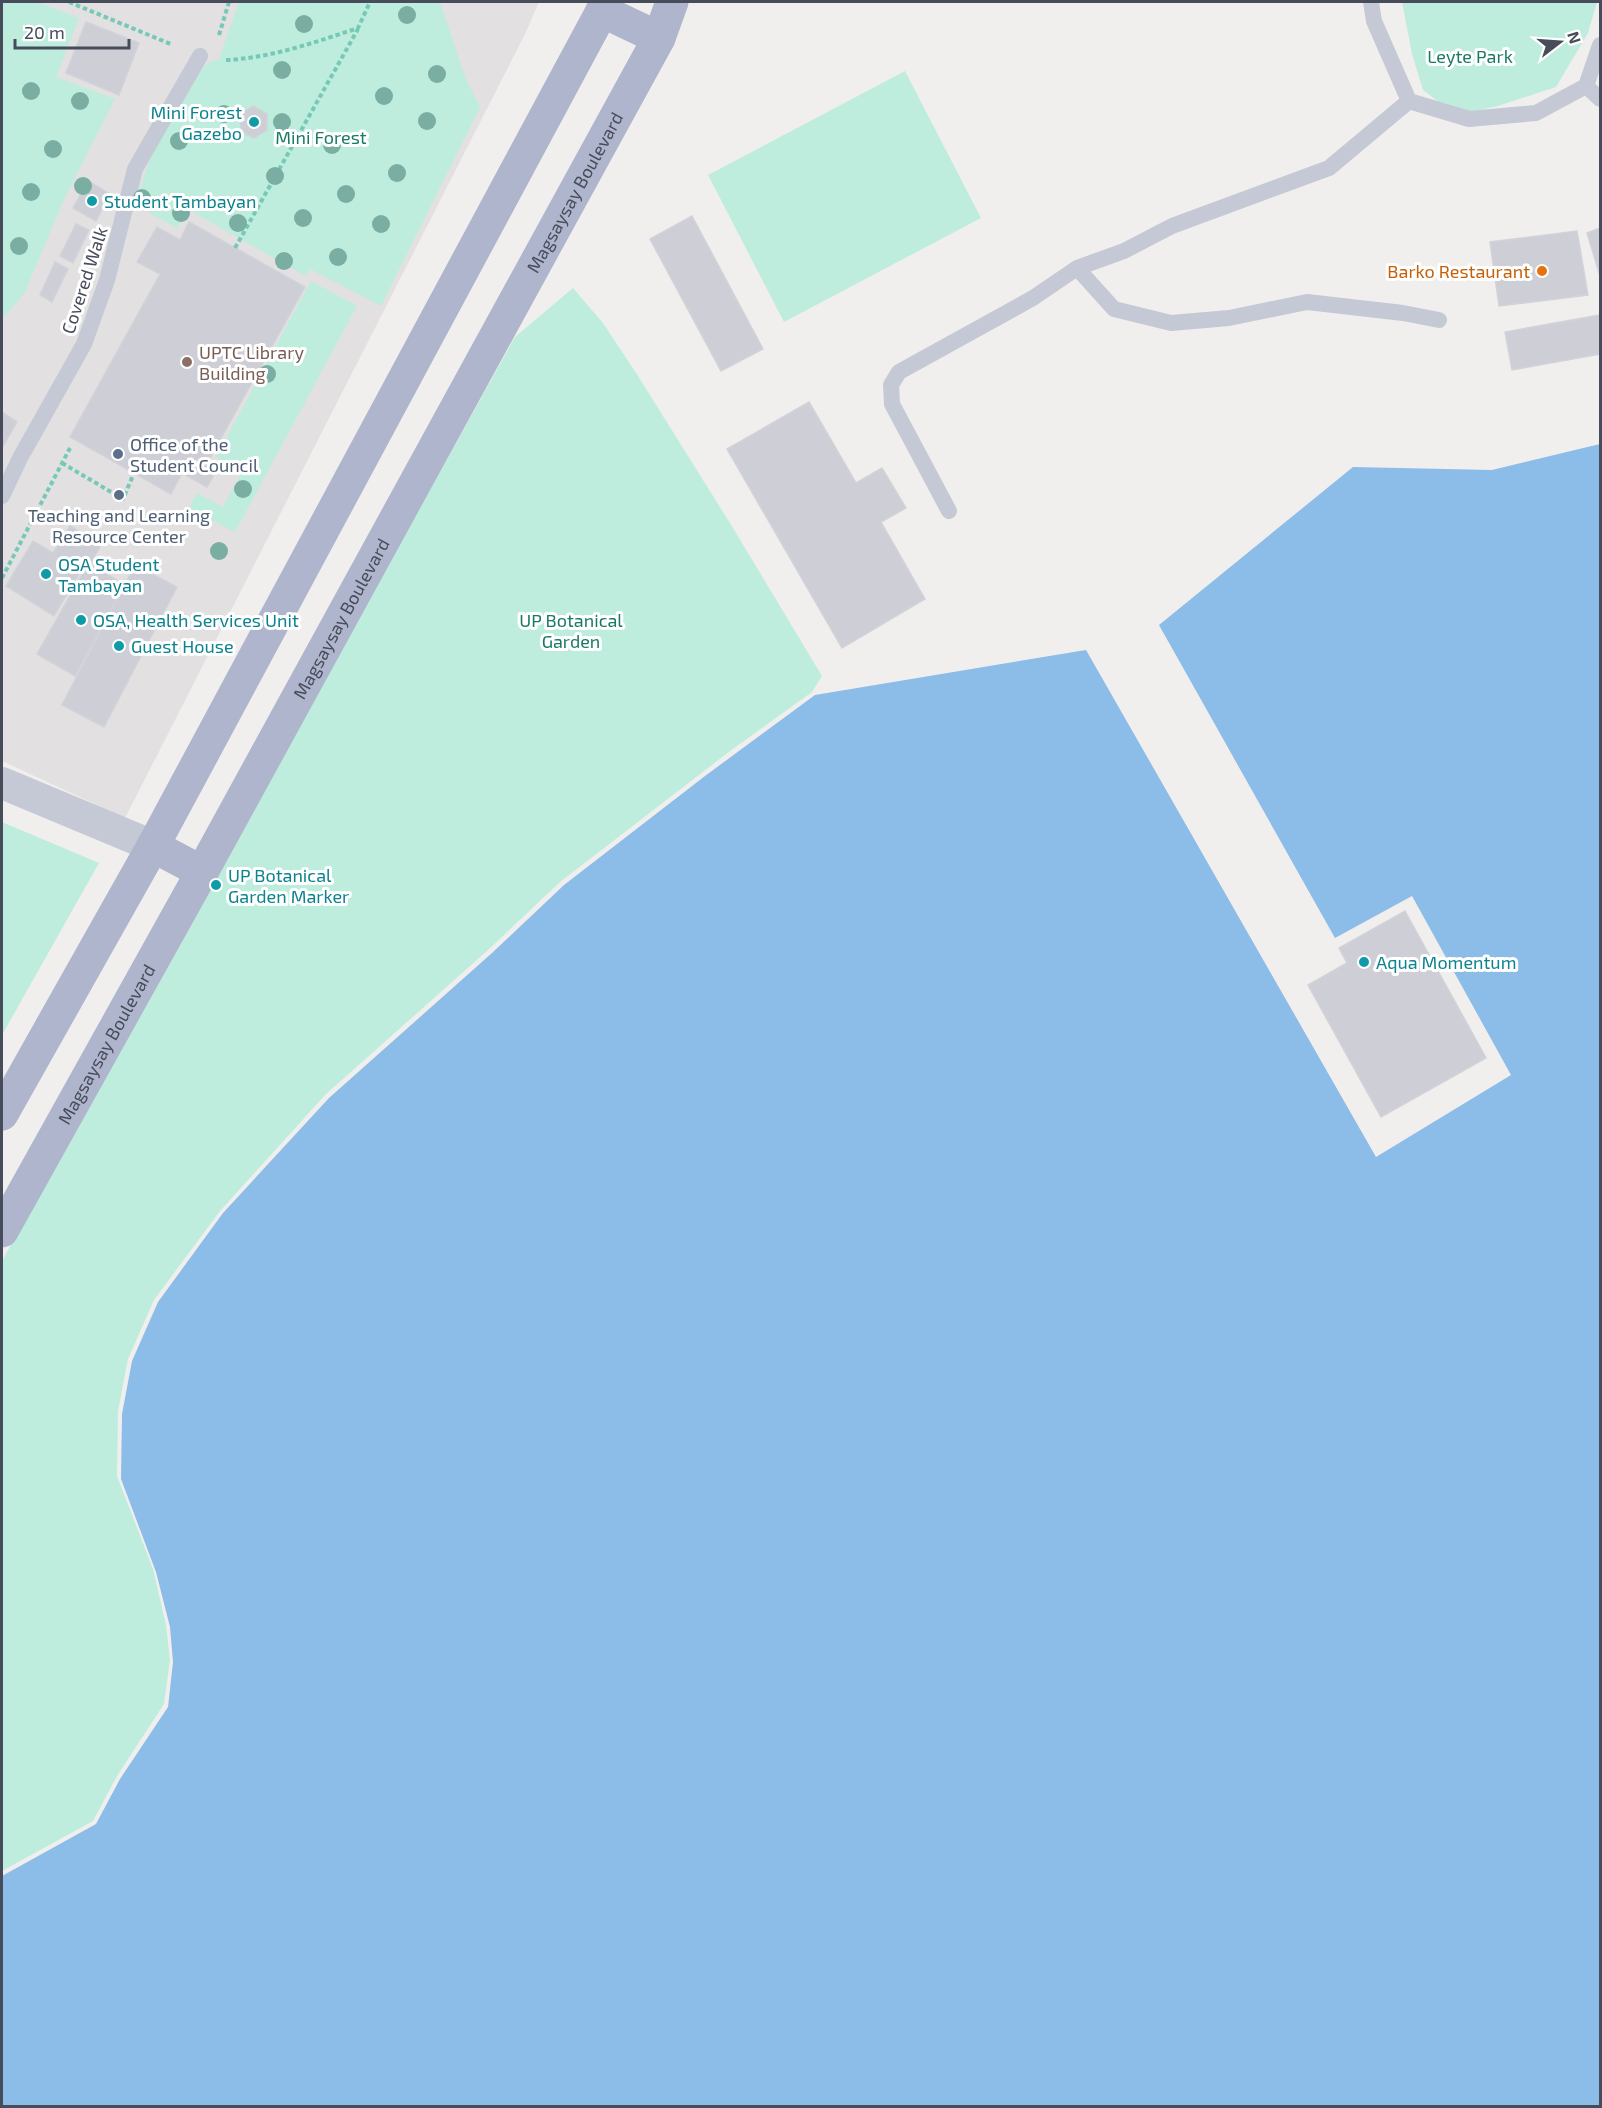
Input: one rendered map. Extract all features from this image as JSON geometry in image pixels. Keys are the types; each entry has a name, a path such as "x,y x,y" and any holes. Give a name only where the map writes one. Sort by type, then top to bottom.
{"main road":[{"name":"Magsaysay Boulevard","path":"2,1231 202,872 659,38 672,2"},
{"path":"2,1114 153,846 604,7 659,38"},
{"path":"153,846 202,872"}],"street":[{"path":"2,783 153,846"}],"lane":[{"path":"1371,2 1374,21 1409,101 1469,119 1536,113 1586,86 1600,45"},
{"name":"Covered Walk","path":"2,496 20,458 84,344 107,280 135,169 206,57"},
{"path":"1586,86 1600,99"},
{"path":"949,511 892,404 891,385 899,372 1033,298 1077,268 1124,251 1172,226 1329,168 1409,101"},
{"path":"1077,268 1114,309 1171,323 1229,318 1307,302 1403,313 1439,320"}],"path":[{"path":"69,2 206,57 227,60 248,58 307,45 358,28"},
{"path":"206,57 228,2"},
{"path":"235,248 358,28 370,2"},
{"path":"2,578 70,448"},
{"path":"62,462 123,499 134,473"}],"shaded area":[{"path":"2,2 539,2 525,34 125,818 2,761"}],"green space":[{"path":"2,2 37,2 79,18 56,77 115,99 65,197 24,294 2,319"},
{"name":"Mini Forest","path":"239,2 440,2 466,80 480,107 381,306 310,269 306,276 187,209 177,228 135,205 156,141 199,71 208,63 219,59"},
{"name":"Leyte Park","path":"1402,2 1597,2 1588,33 1556,87 1498,106 1456,115 1423,90 1412,54"},
{"path":"905,71 981,218 784,322 708,175"},
{"path":"311,281 357,306 235,532 189,508 197,493 223,507 242,472 216,457"},
{"name":"UP Botanical Garden","path":"573,288 603,323 638,376 822,676 812,692 730,751 560,882 488,950 325,1095 220,1211 154,1300 128,1359 118,1411 117,1476 153,1569 166,1625 170,1660 164,1704 117,1776 93,1821 2,1871 2,1261 515,337"},
{"path":"2,822 99,863 2,1035"}],"water":[{"path":"1600,444 1600,2106 2,2106 2,1876 96,1824 120,1779 168,1707 173,1662 170,1627 156,1572 121,1479 122,1414 132,1361 158,1302 223,1213 329,1098 492,953 564,885 705,776 815,695 1086,650 1376,1157 1511,1075 1412,896 1335,938 1159,625 1353,467 1492,470"}],"building":[{"path":"86,22 139,43 119,95 66,73"},
{"name":"Mini Forest Gazebo","path":"253,106 267,114 267,130 254,138 241,132 240,114"},
{"name":"Student Tambayan","path":"88,181 110,194 96,221 73,208"},
{"path":"692,216 763,349 721,371 650,239"},
{"name":"UPTC Library Building","path":"189,222 305,287 209,460 219,466 207,487 182,473 171,494 70,437 160,274 137,262 157,227 180,240"},
{"name":"Student Tambayan","path":"76,224 89,230 73,263 60,256"},
{"path":"1600,228 1600,276 1587,233"},
{"path":"1577,231 1588,295 1499,306 1490,242"},
{"path":"55,262 68,269 52,302 40,295"},
{"path":"1600,315 1600,354 1512,370 1505,332"},
{"path":"809,402 856,483 882,468 906,508 881,522 925,599 842,648 727,449"},
{"path":"2,412 17,422 2,448"},
{"name":"OSA Student Tambayan","path":"70,526 101,545 92,561 88,559 54,616 6,586 33,541 53,553"},
{"name":"OSA, Health Services Unit","path":"89,562 124,585 75,676 37,654"},
{"name":"Guest House","path":"135,565 177,587 104,727 62,705"},
{"path":"1405,911 1486,1058 1381,1117 1308,985 1347,963 1339,948"}],"place":[{"name":"Mini Forest Gazebo","path":"254,122"},
{"name":"Student Tambayan","path":"92,201"},
{"name":"Barko Restaurant","path":"1542,271"},
{"name":"UPTC Library Building","path":"187,362"},
{"name":"Office of the Student Council","path":"118,454"},
{"name":"Teaching and Learning Resource Center","path":"119,495"},
{"name":"OSA Student Tambayan","path":"46,574"},
{"name":"OSA, Health Services Unit","path":"81,620"},
{"name":"Guest House","path":"119,646"},
{"name":"UP Botanical Garden Marker","path":"216,885"},
{"name":"Aqua Momentum","path":"1364,962"}]}
